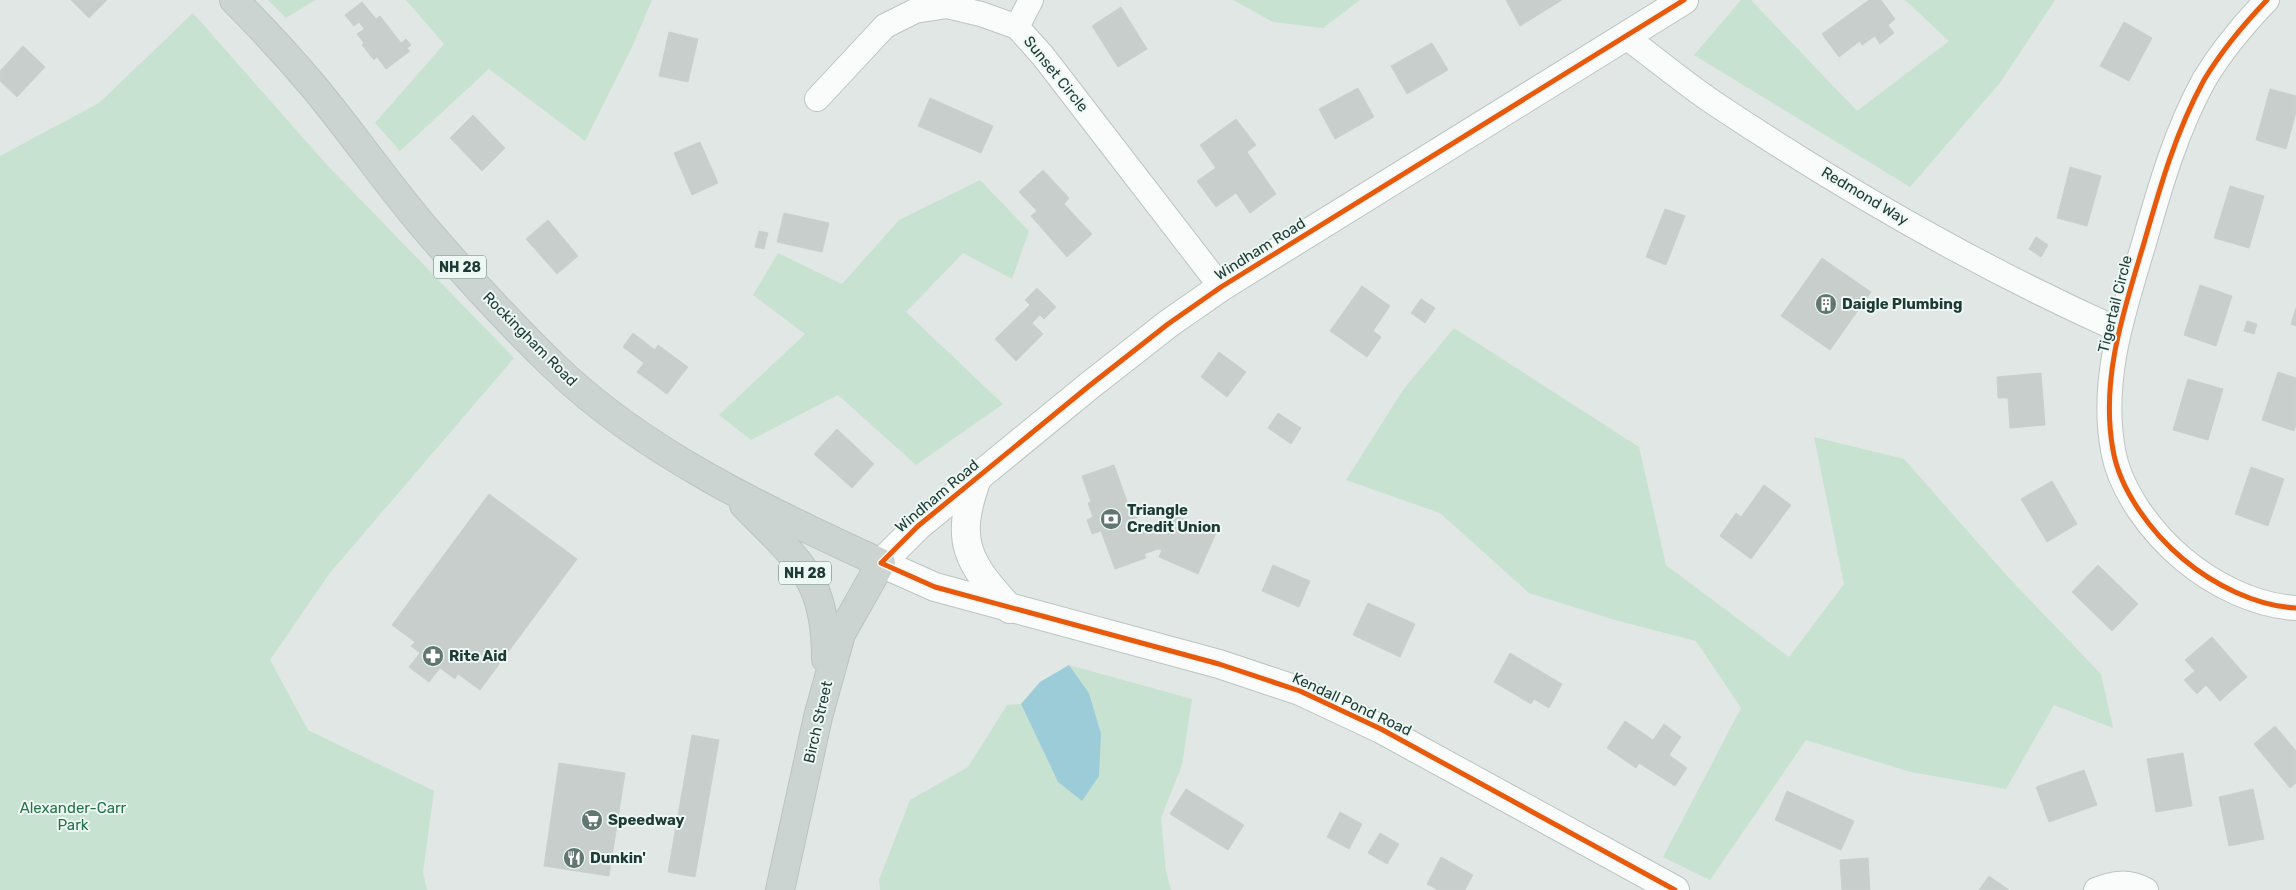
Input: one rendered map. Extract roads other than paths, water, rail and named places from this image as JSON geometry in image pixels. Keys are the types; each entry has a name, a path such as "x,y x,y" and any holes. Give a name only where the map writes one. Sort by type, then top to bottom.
{"main road":[{"name":"Rockingham Road","path":"234,0 267,33 314,87 430,234 557,369 609,413 730,489 797,524 881,563"},
{"name":"NH 28","path":"730,489 786,550 813,586 826,630 827,682"},
{"name":"Birch Street","path":"780,890 827,682 840,634 881,563"}],"street":[{"path":"1017,28 1031,0"},
{"name":"Windham Road","path":"881,563 918,526 1168,324 1222,287 1626,38 1684,0"},
{"name":"Tigertail Circle","path":"2267,0 2219,55 2190,106 2160,186 2119,330 2112,369 2110,422 2113,451 2134,502 2170,548 2212,579 2254,600 2279,607 2296,608"},
{"name":"Sunset Circle","path":"817,99 885,26 915,11 947,6 981,14 1017,28 1043,56 1222,287"},
{"name":"Redmond Way","path":"1626,38 1713,102 1823,172 2004,276 2119,330"},
{"name":"Windham Road","path":"977,478 965,517 966,541 972,559 979,571 1010,609"},
{"name":"Kendall Pond Road","path":"881,563 935,587 1010,609 1219,664 1300,691 1398,738 1675,890"},
{"path":"2096,890 2107,885 2128,883 2146,890"}],"water":[{"path":"1069,665 1089,693 1101,734 1099,776 1082,801 1058,782 1021,704 1040,682"}],"place":[{"name":"Daigle Plumbing","path":"1826,304"},
{"name":"Triangle Credit Union","path":"1111,519"},
{"name":"Rite Aid","path":"433,656"},
{"name":"Speedway","path":"592,820"},
{"name":"Dunkin'","path":"574,858"}],"park label":[{"name":"Alexander-Carr Park","path":"73,816"}]}
